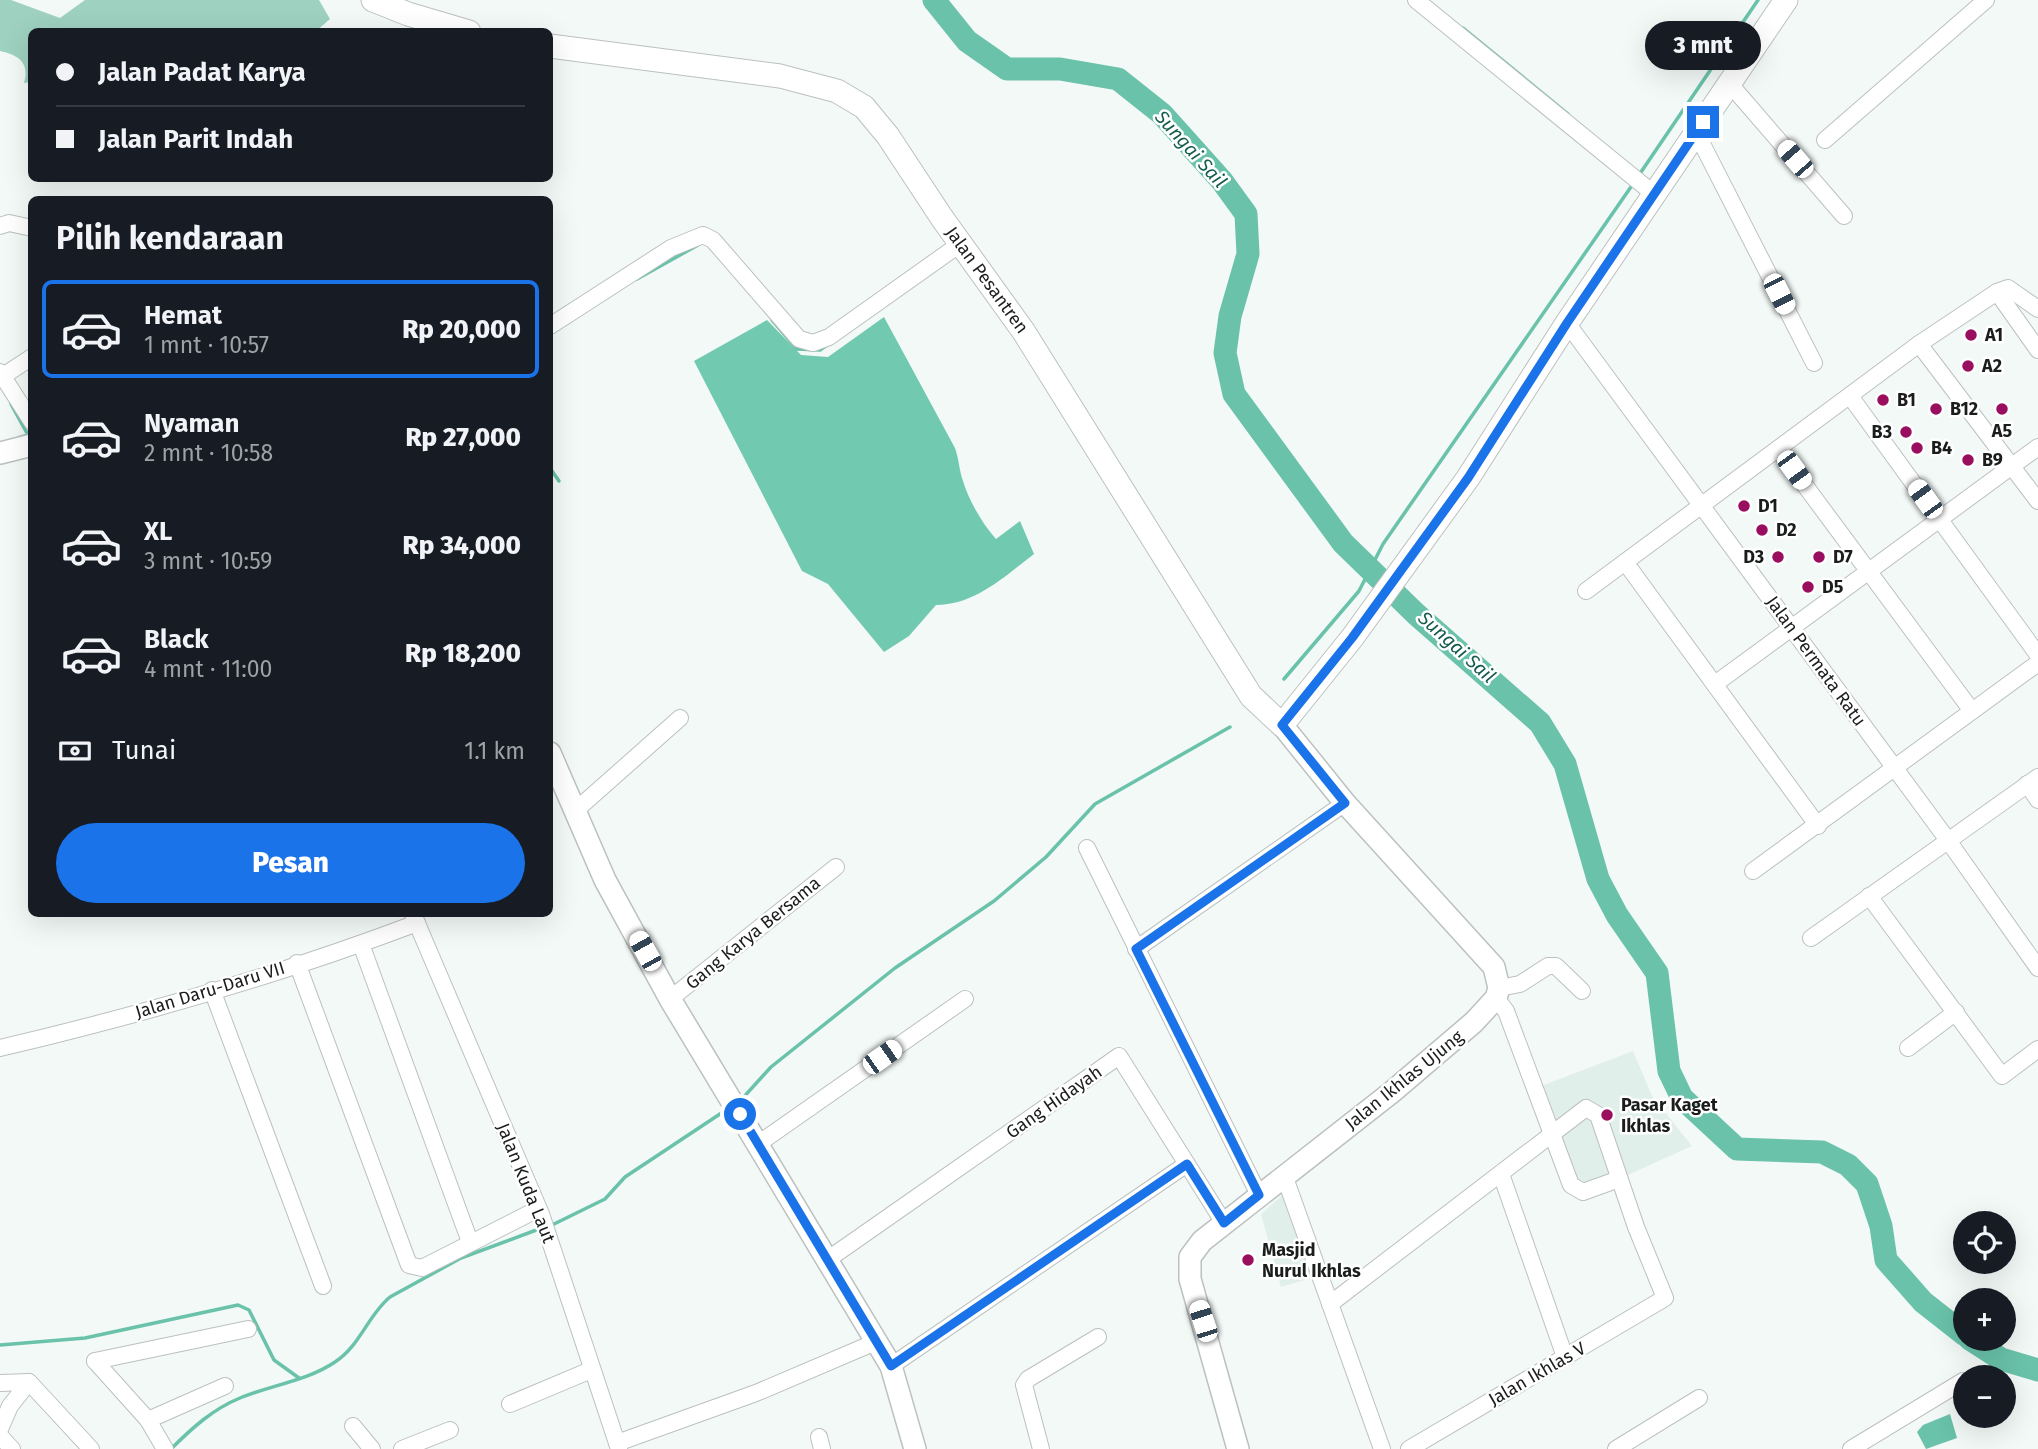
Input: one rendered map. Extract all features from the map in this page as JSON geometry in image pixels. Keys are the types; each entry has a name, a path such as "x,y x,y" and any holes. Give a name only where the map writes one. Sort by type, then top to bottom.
{"main road":[{"path":"373,0 455,28"},
{"path":"1282,725 1352,638 1468,478 1649,190 1696,132 1786,0"},
{"name":"Jalan Pesantren","path":"553,46 780,76 837,91 864,107 888,136 960,244 1024,332 1251,696 1282,725"}],"street":[{"path":"1416,0 1649,190"},
{"path":"1825,141 1986,0"},
{"path":"1729,83 1844,216"},
{"path":"1696,132 1814,363"},
{"path":"0,226 9,223 28,227"},
{"path":"553,324 671,248 703,236 713,240 799,338 813,343 829,337 960,244"},
{"path":"1587,590 1919,344 1997,292 2008,288 2038,309"},
{"path":"1997,292 2038,350"},
{"name":"Jalan Permata Ratu","path":"1567,323 1947,839 2038,968"},
{"path":"1919,344 2038,501"},
{"path":"28,360 1,374 28,416"},
{"path":"1850,396 2038,655"},
{"path":"0,453 28,446"},
{"path":"1715,684 2038,447"},
{"path":"1779,449 1972,711"},
{"path":"1625,562 1818,826"},
{"path":"1753,871 1895,770 2038,663"},
{"path":"575,811 680,718"},
{"path":"1282,725 1345,803 1494,967 1498,993 1506,1011 1553,1135 1575,1190 1583,1192 1619,1179 1598,1115 1586,1108 1553,1135 1330,1304"},
{"path":"553,767 606,880 670,999 878,1341 891,1366 915,1449"},
{"path":"1811,938 2032,780 2038,800"},
{"path":"1136,949 1345,803"},
{"path":"1087,848 1259,1195"},
{"name":"Gang Karya Bersama","path":"670,999 836,867"},
{"path":"1869,896 2002,1076 2038,1049"},
{"name":"Jalan Daru-Daru VII","path":"0,1048 212,990 361,944 415,918"},
{"name":"Jalan Kuda Laut","path":"415,918 540,1212 618,1446"},
{"path":"361,944 470,1242"},
{"path":"297,963 406,1260 417,1269 470,1242 540,1212"},
{"path":"1498,993 1520,984 1548,966 1556,966 1582,991"},
{"path":"212,990 323,1286"},
{"name":"Jalan Ikhlas Ujung","path":"1238,1449 1189,1271 1190,1257 1224,1223 1392,1092 1474,1022 1498,993"},
{"path":"758,1144 965,999"},
{"path":"1908,1048 1956,1012"},
{"name":"Gang Hidayah","path":"827,1260 1119,1056 1224,1223"},
{"path":"891,1366 1187,1164"},
{"path":"1501,1174 1565,1357"},
{"path":"1284,1175 1382,1449"},
{"name":"Jalan Ikhlas V","path":"1409,1449 1665,1298 1619,1179"},
{"path":"163,1445 148,1420 95,1361 248,1329"},
{"path":"1041,1449 1024,1385 1028,1378 1098,1336"},
{"path":"618,1446 756,1393 878,1341"},
{"path":"510,1404 591,1370"},
{"path":"0,1429 10,1406 29,1382"},
{"path":"0,1383 29,1382 91,1449"},
{"path":"148,1420 225,1386"},
{"path":"1851,1449 1953,1387"},
{"path":"1616,1449 1699,1398"},
{"path":"353,1426 372,1449"},
{"path":"402,1449 450,1430"},
{"path":"0,1436 12,1449"}],"shaded area":[{"path":"0,0 11,0 60,18 85,0 319,0 330,19 320,28 28,28 28,82 24,83 25,70 21,61 0,51"},
{"path":"884,317 955,448 966,489 981,519 996,539 1020,521 1034,554 1001,580 976,595 950,604 936,605 909,636 884,652 828,584 802,571 694,361 767,320 801,355 828,357"},
{"name":"Pasar Kaget Ikhlas","path":"1633,1051 1652,1096 1692,1146 1619,1179 1575,1190 1536,1088"},
{"path":"1286,1192 1315,1277 1281,1287 1261,1214"},
{"path":"1950,1414 1957,1438 1926,1449 1917,1432 1923,1425"}],"waterway":[{"name":"Sungai Sail","path":"934,0 967,41 1007,69 1060,69 1118,79 1162,114 1222,181 1246,214 1248,254 1230,316 1225,353 1234,394 1343,543 1416,614 1540,723 1565,764 1598,879 1617,915 1657,973 1669,1071 1682,1098 1737,1149 1822,1152 1848,1165 1867,1184 1881,1226 1886,1260 1923,1302 1953,1326"},
{"path":"1639,175 1758,0"},
{"path":"1463,28 1568,114"},
{"path":"1284,679 1359,591 1383,544 1633,184"},
{"path":"637,279 698,245"},
{"path":"772,320 797,349 820,350 827,345"},
{"path":"11,404 28,435 18,438"},
{"path":"553,472 559,481"},
{"path":"741,1100 771,1067 895,968 994,901 1046,857 1095,804 1230,727"},
{"path":"550,1226 605,1199 625,1177 729,1108"},
{"path":"171,1449 203,1420 230,1402 313,1374 335,1362 351,1348 382,1304 390,1297 461,1258 539,1229"},
{"path":"0,1345 85,1338 238,1305 249,1310 274,1360 299,1378"},
{"name":"Sungai Sail","path":"1989,1351 2001,1359 2038,1370"}],"place":[{"name":"A1","path":"1971,335"},
{"name":"A2","path":"1968,366"},
{"name":"B1","path":"1883,400"},
{"name":"B12","path":"1936,409"},
{"name":"A5","path":"2002,409"},
{"name":"B3","path":"1906,432"},
{"name":"B4","path":"1917,448"},
{"name":"B9","path":"1968,460"},
{"name":"D1","path":"1744,506"},
{"name":"D2","path":"1762,530"},
{"name":"D3","path":"1778,557"},
{"name":"D7","path":"1819,557"},
{"name":"D5","path":"1808,587"},
{"name":"Pasar Kaget Ikhlas","path":"1607,1115"},
{"name":"Masjid Nurul Ikhlas","path":"1248,1260"}],"route":[{"path":"740,1114 891,1366 1187,1164 1224,1223 1259,1195 1136,949 1345,803 1282,725 1352,638 1468,478 1567,323 1703,122"}]}
